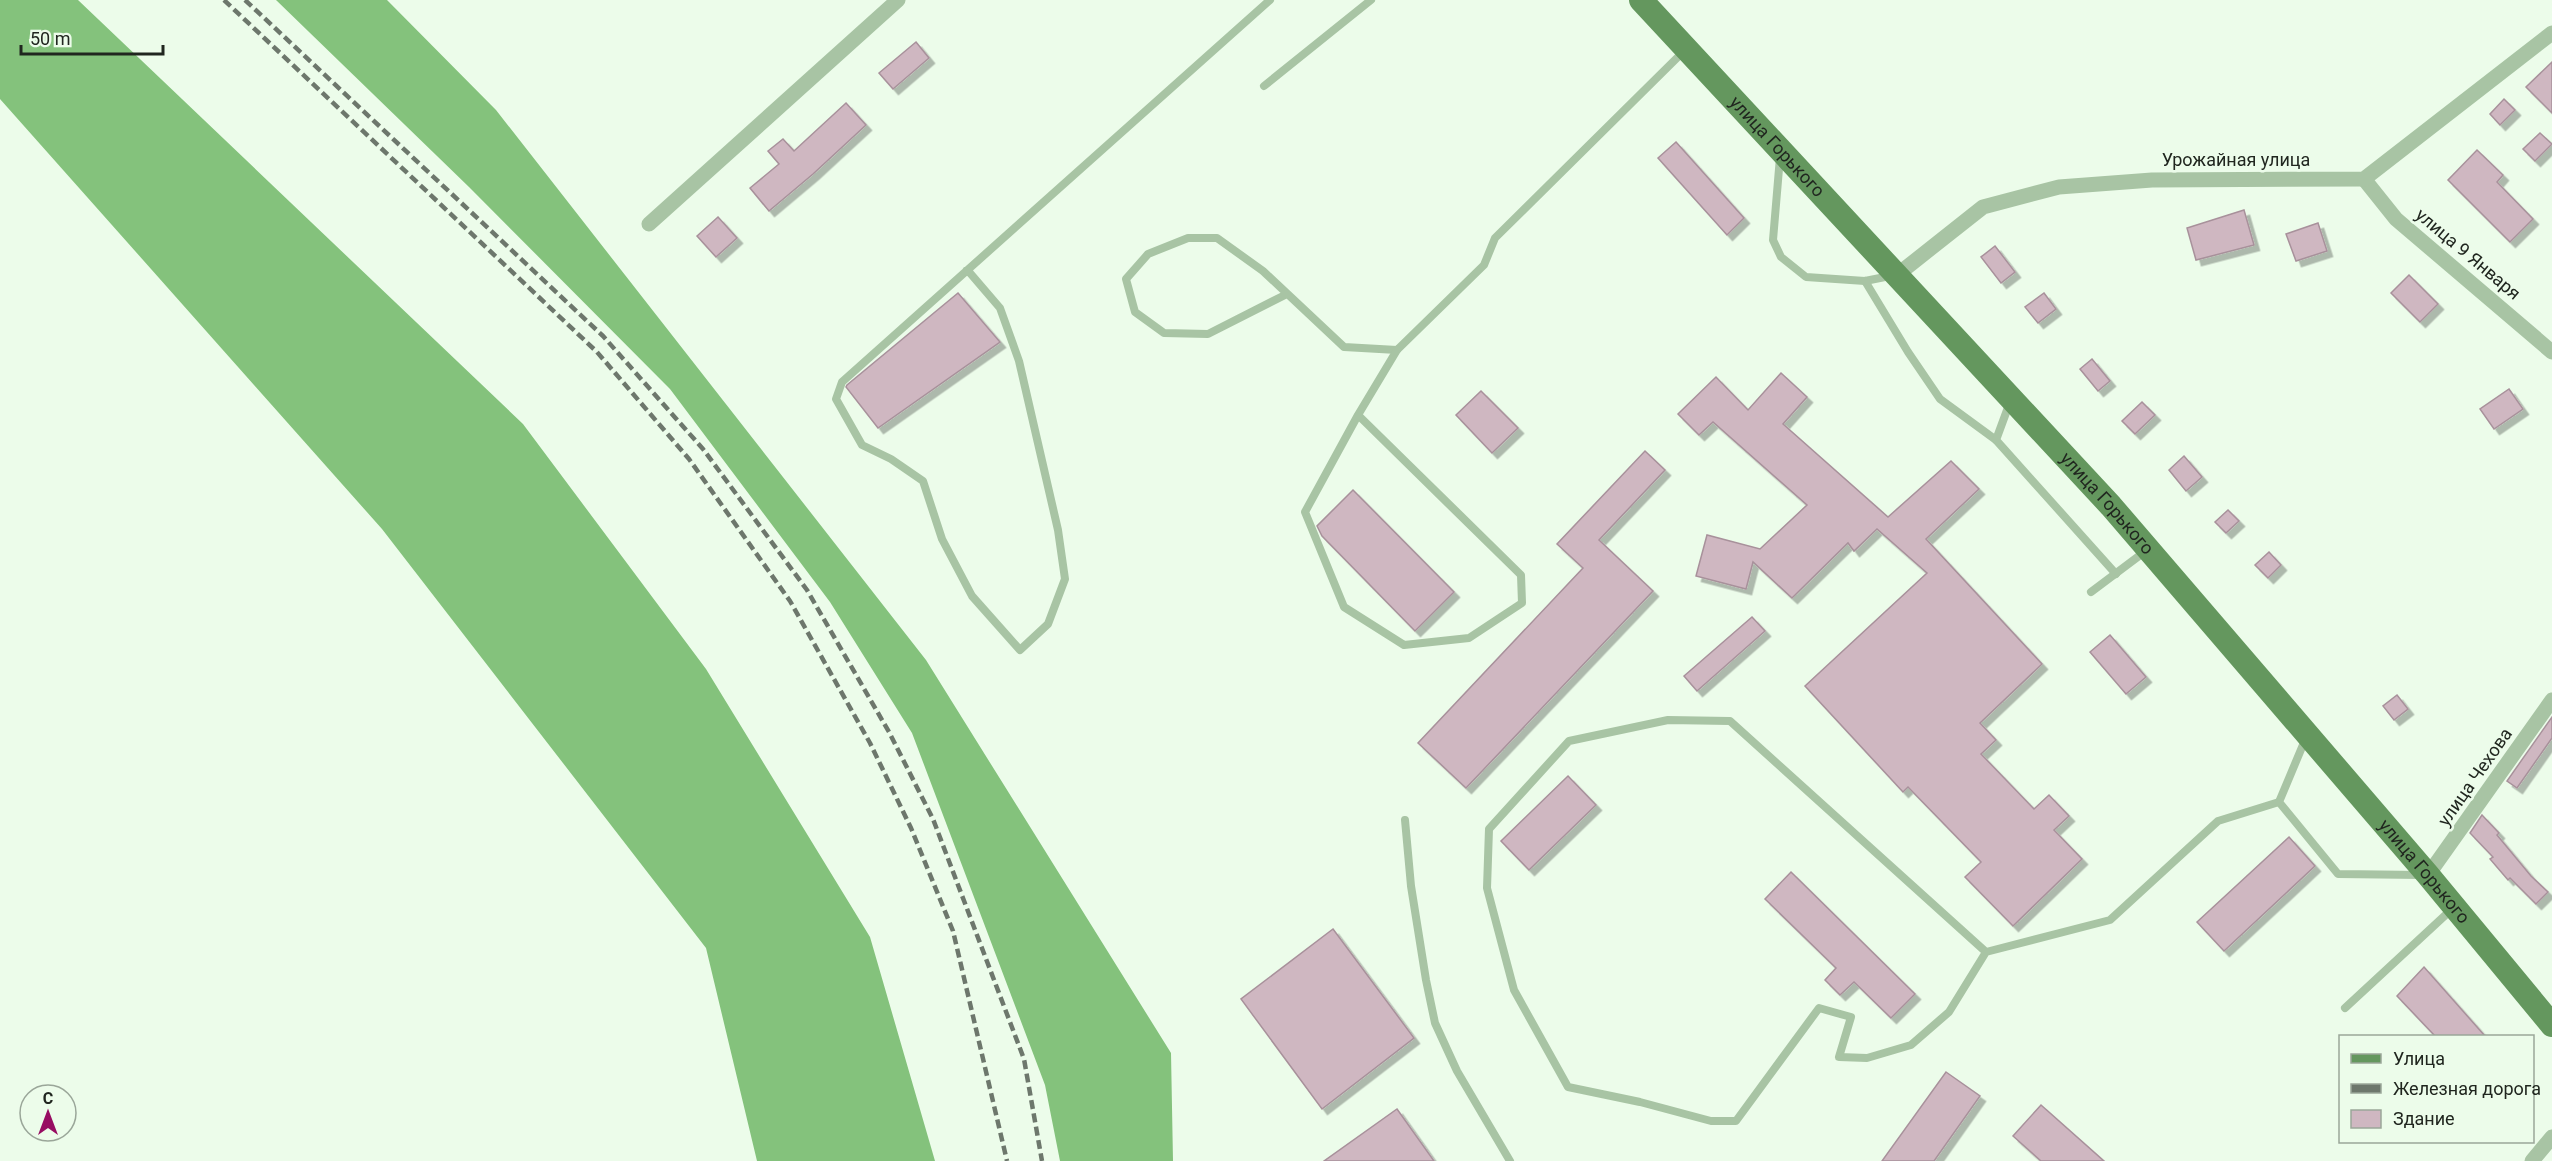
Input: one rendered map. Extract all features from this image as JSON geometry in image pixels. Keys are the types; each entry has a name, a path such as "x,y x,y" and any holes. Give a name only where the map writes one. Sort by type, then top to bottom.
{"main road":[{"name":"улица Горького","path":"1641,0 2111,506 2428,875 2552,1025"}],"street":[{"path":"649,224 898,0"},
{"path":"2364,179 2552,33"},
{"name":"Урожайная улица","path":"1897,275 1983,207 2059,187 2152,180 2364,179"},
{"name":"улица 9 Января","path":"2364,179 2396,219 2552,352"},
{"name":"улица Чехова","path":"2428,875 2552,700"},
{"path":"2532,1161 2552,1137"}],"lane":[{"path":"966,271 1000,308 1019,361 1059,530 1065,579 1048,624 1020,650 972,596 942,539 923,481 891,459 862,445 836,399 842,382 966,271 1270,0"},
{"path":"1264,86 1371,0"},
{"path":"1358,415 1521,575 1522,603 1469,638 1404,645 1344,607 1305,512 1358,415 1397,351 1484,265 1495,238 1686,49"},
{"path":"1780,150 1773,240 1781,257 1806,277 1865,281 1897,275"},
{"path":"1287,294 1208,334 1164,333 1135,312 1126,279 1148,254 1188,238 1217,238 1263,271 1344,347 1397,351"},
{"path":"1865,281 1940,399 1996,440 2115,574"},
{"path":"1996,440 2011,399"},
{"path":"2091,592 2148,549"},
{"path":"1986,952 1730,721 1668,720 1569,741 1489,829 1487,888 1514,990 1568,1087 1640,1101 1712,1121 1736,1121 1819,1008 1851,1017 1839,1057 1867,1058 1911,1045 1949,1012 1986,952 2110,920 2218,821 2279,802 2307,736"},
{"path":"2279,802 2338,874 2428,875"},
{"path":"1405,820 1411,886 1435,1023 1457,1071 1510,1161"},
{"path":"2345,1008 2453,908"}],"green space":[{"path":"0,0 78,0 523,424 706,669 870,937 935,1161 757,1161 706,948 382,529 0,99"},
{"path":"276,0 387,0 496,110 926,660 1171,1053 1173,1161 1060,1161 1045,1085 912,733 830,602 670,389 469,187"}],"building":[{"path":"916,42 929,58 893,89 879,73"},
{"path":"2552,62 2552,113 2526,87"},
{"path":"2504,99 2515,110 2500,125 2490,114"},
{"path":"846,103 866,125 769,211 750,188 779,164 768,151 783,139 794,151"},
{"path":"2540,133 2552,144 2535,161 2523,149"},
{"path":"1676,142 1744,218 1727,235 1658,158"},
{"path":"2477,150 2503,175 2497,182 2533,219 2510,242 2448,180"},
{"path":"2244,210 2254,245 2196,260 2187,228"},
{"path":"718,217 737,238 716,257 697,236"},
{"path":"2318,223 2327,251 2296,261 2286,234"},
{"path":"1995,246 2015,272 2001,283 1981,257"},
{"path":"2409,275 2438,304 2420,322 2391,293"},
{"path":"958,293 1000,342 878,428 846,387 847,385"},
{"path":"2044,293 2056,309 2038,323 2025,307"},
{"path":"2092,359 2110,381 2098,391 2080,369"},
{"path":"1781,373 1807,397 1783,424 1888,517 1951,461 1979,489 1926,539 2042,664 1980,723 1996,740 1981,754 2034,809 2049,795 2069,816 2054,830 2082,859 2013,926 1965,877 1981,862 1908,787 1903,792 1805,686 1927,573 1877,529 1854,551 1848,543 1792,598 1753,562 1746,589 1696,576 1707,535 1760,549 1807,505 1713,422 1699,435 1678,414 1716,377 1748,410"},
{"path":"2509,389 2523,409 2494,429 2480,409"},
{"path":"1481,391 1518,428 1492,453 1456,415"},
{"path":"2142,402 2155,415 2135,434 2122,421"},
{"path":"1645,451 1665,470 1599,540 1653,591 1466,788 1418,743 1583,568 1557,544"},
{"path":"2184,456 2202,477 2186,491 2169,470"},
{"path":"1353,490 1454,592 1415,631 1322,536 1317,526"},
{"path":"2228,510 2239,521 2226,533 2215,522"},
{"path":"2269,552 2281,565 2268,578 2255,565"},
{"path":"1752,617 1765,631 1697,691 1684,676"},
{"path":"2110,635 2146,677 2126,694 2090,652"},
{"path":"2397,695 2408,709 2394,720 2383,706"},
{"path":"2552,717 2552,738 2517,788 2507,781"},
{"path":"1568,776 1596,805 1529,870 1501,841"},
{"path":"2482,815 2499,833 2497,835 2531,876 2548,892 2536,904 2510,878 2508,880 2490,859 2493,857 2470,833"},
{"path":"2289,837 2315,866 2224,951 2197,922"},
{"path":"1791,872 1915,994 1891,1018 1854,982 1840,995 1825,980 1836,968 1765,899"},
{"path":"1333,929 1414,1038 1322,1109 1241,999"},
{"path":"2424,967 2484,1035 2434,1035 2397,996"},
{"path":"1946,1072 1980,1096 1934,1161 1882,1161"},
{"path":"2041,1105 2104,1161 2041,1161 2013,1136"},
{"path":"1397,1109 1434,1161 1324,1161"}],"railway":[{"path":"224,0 597,352 689,459 790,601 870,743 911,828 953,931 1007,1161"},
{"path":"245,0 603,336 703,449 807,590 889,732 933,819 1024,1059 1042,1161"}]}
